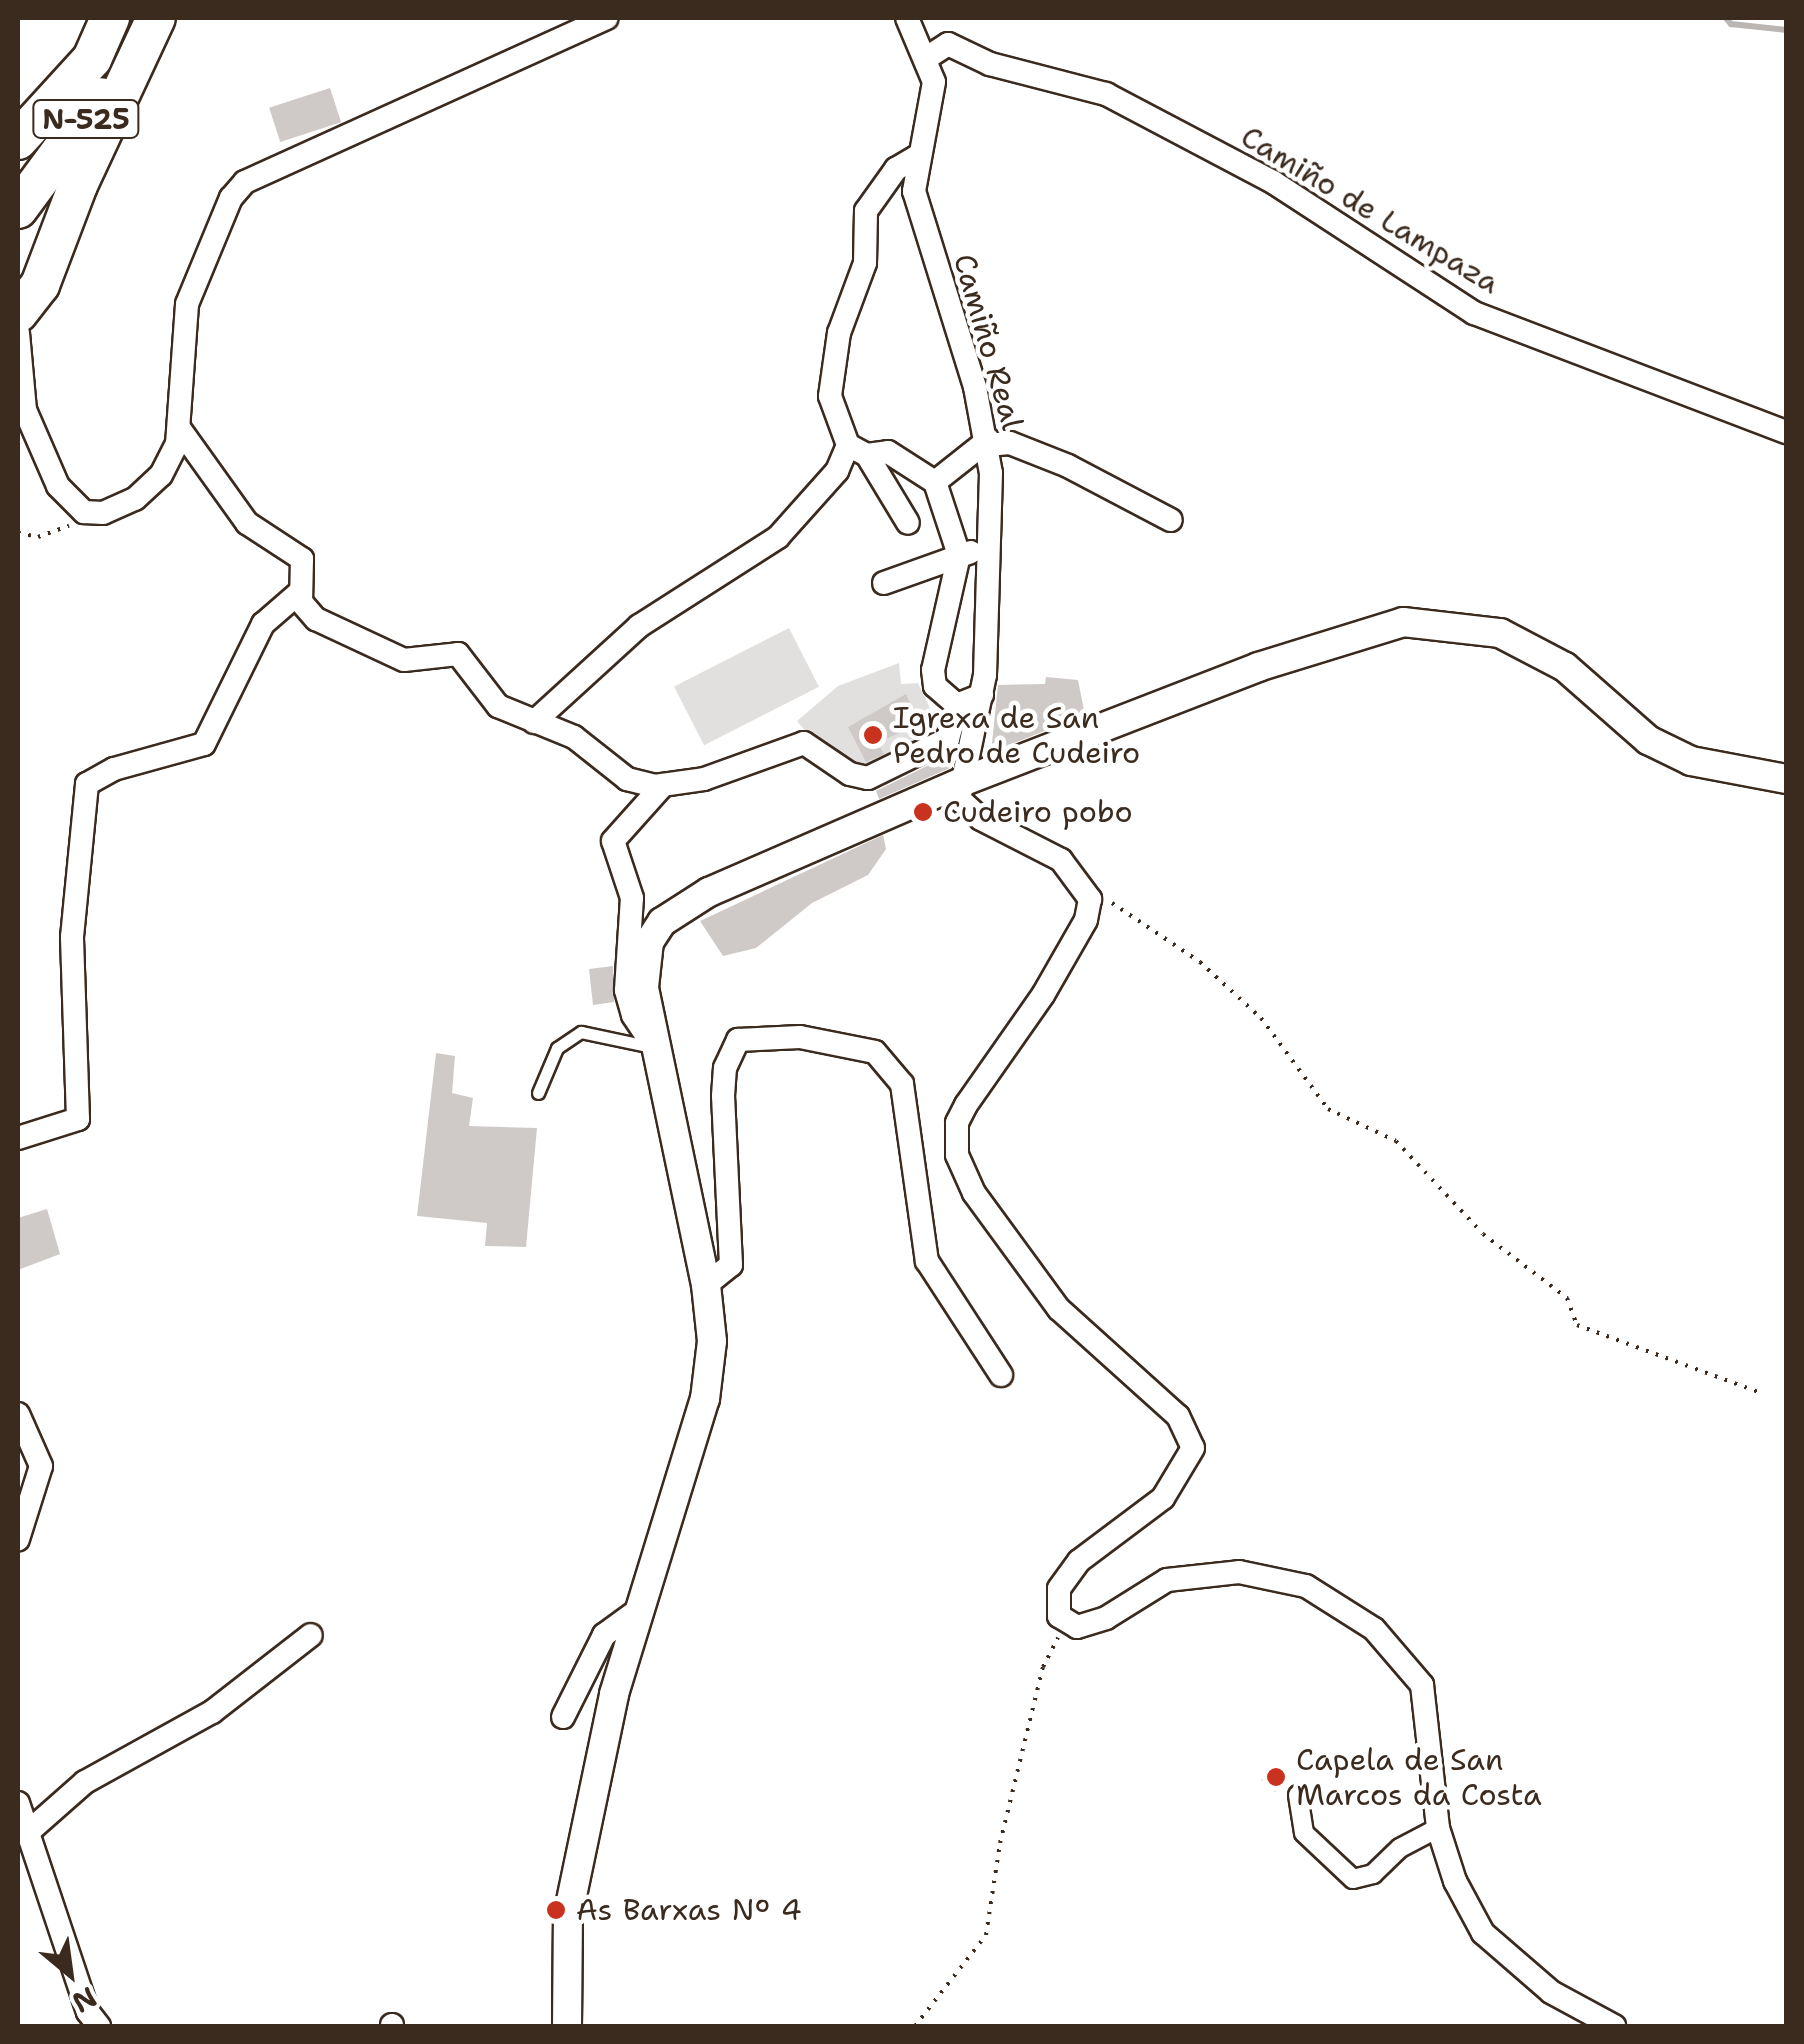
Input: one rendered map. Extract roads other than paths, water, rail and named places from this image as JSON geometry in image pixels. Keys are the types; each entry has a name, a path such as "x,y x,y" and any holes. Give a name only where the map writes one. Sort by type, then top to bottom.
{"highway":[{"path":"18,140 92,59 110,18"},
{"name":"N-525","path":"18,209 103,95 138,18"},
{"path":"18,313 40,286 78,185 156,18"}],"street":[{"path":"18,333 25,410 40,454 58,486 84,512 103,512 136,499 161,476 179,428 187,304 231,198 245,182 606,18"},
{"path":"907,18 928,56"},
{"name":"Camiño de Lampaza","path":"928,56 948,44 990,64 1106,94 1273,182 1474,313 1786,432"},
{"name":"Camiño Real","path":"928,56 934,82 919,155 918,207 988,442 989,548 982,695 962,782"},
{"path":"908,523 890,490 858,450 830,396 839,334 865,262 866,211 896,169 919,155"},
{"path":"179,428 247,522 302,559 301,602 316,619 404,660 458,654 498,706 574,738 627,779 662,784 704,779 804,744 850,774 868,778 948,739 957,705"},
{"path":"890,490 928,478 988,442 1010,443 1068,466 1171,520"},
{"path":"534,722 638,626 778,537 858,450 888,452 928,478 959,554 933,670 935,686 957,705"},
{"path":"884,583 959,554 989,548"},
{"path":"18,1138 78,1119 72,937 87,784 114,769 204,744 263,624 302,591"},
{"path":"566,2026 568,1916 634,1613 705,1399 712,1342 706,1285 655,1047 644,970 648,942 662,922 710,892 962,782 1339,638 1385,625 1432,622 1523,643 1581,679 1648,740 1691,761 1786,779"},
{"path":"957,705 982,695"},
{"path":"962,782 964,807 1048,852 1087,888 1089,909 1080,932 966,1106 956,1137 974,1193 1059,1309 1178,1416 1193,1448 1173,1487 1092,1546 1067,1578 1056,1598 1065,1625 1106,1618 1150,1587 1191,1573 1239,1572 1306,1586 1374,1629 1416,1673 1425,1697 1438,1828 1455,1881 1483,1933 1550,1992 1614,2026"},
{"path":"655,1047 633,1015 626,990 624,956 634,917 614,841 662,784"},
{"path":"706,1285 731,1264 723,1096 725,1068 738,1040 800,1037 875,1052 902,1084 927,1261 1001,1375"},
{"path":"18,1414 41,1466 18,1539"},
{"path":"563,1717 604,1636 634,1613"},
{"path":"26,1834 85,1782 212,1712 311,1635"},
{"path":"1298,1795 1304,1833 1353,1879 1373,1874 1400,1848 1438,1828"},
{"path":"18,1803 88,2012 99,2026"}],"lane":[{"path":"538,1094 557,1048 580,1032 655,1047"}],"waterway":[{"path":"1726,18 1731,24 1786,30"}],"place":[{"name":"Igrexa de San Pedro de Cudeiro","path":"873,735"},
{"name":"Cudeiro pobo","path":"923,812"},
{"name":"Capela de San Marcos da Costa","path":"1276,1777"},
{"name":"As Barxas Nº 4","path":"556,1910"}]}
